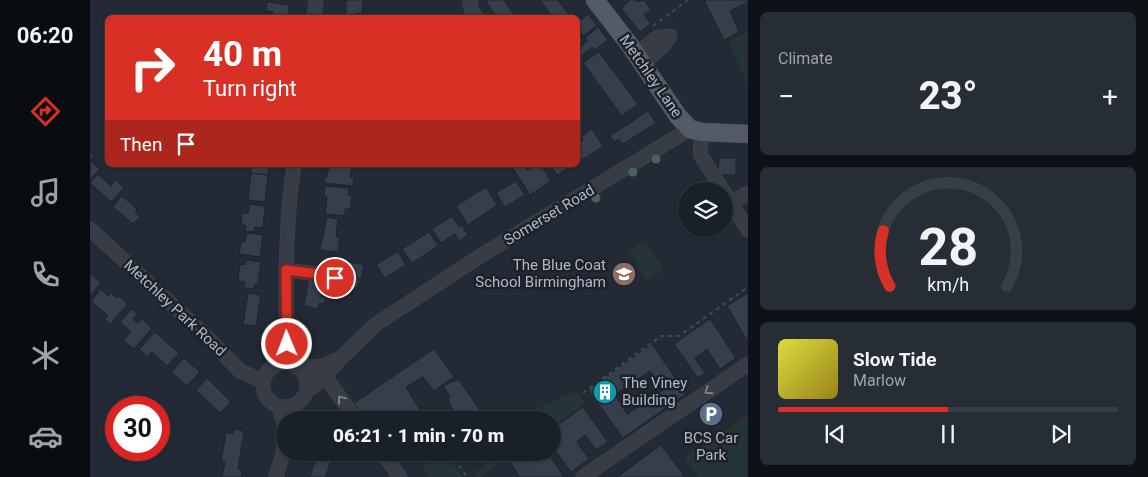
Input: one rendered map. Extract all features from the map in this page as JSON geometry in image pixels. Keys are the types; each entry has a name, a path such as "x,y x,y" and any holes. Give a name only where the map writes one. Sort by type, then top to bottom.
{"main road":[{"name":"Metchley Lane","path":"595,0 678,116 696,131"},
{"path":"696,131 748,134"}],"street":[{"path":"314,15 316,0"},
{"path":"470,0 471,9 474,15"},
{"path":"696,131 700,154 718,182"},
{"name":"Somerset Road","path":"302,398 376,324 482,255 696,131"},
{"path":"292,365 286,270 290,192 294,167"},
{"path":"733,201 748,193"},
{"path":"733,205 748,230"},
{"name":"Metchley Park Road","path":"90,229 206,336 240,371 263,380"},
{"path":"286,270 318,274 351,282"},
{"name":"Somerset Road","path":"292,365 320,367 340,359"},
{"path":"583,477 748,364"},
{"path":"296,411 302,398 307,385 306,377 292,365 273,366 265,375 263,380 264,392 266,398 272,404 279,407 289,407 302,398"},
{"path":"325,377 350,411"},
{"path":"279,407 280,411"},
{"path":"276,477 281,461"},
{"path":"388,461 400,477"}],"path":[{"path":"652,27 688,0"},
{"path":"583,393 661,336 679,336 748,287"},
{"path":"456,461 467,477"}],"shaded area":[{"path":"748,32 748,85 728,41"},
{"path":"645,241 664,270 647,281 629,251"},
{"path":"578,391 585,404 561,421 561,411 532,411"},
{"path":"748,415 748,477 698,477 684,458"},
{"path":"429,461 452,461 463,477 430,477 422,466"},
{"path":"482,461 502,461 480,477 476,477 474,474 484,465"}],"building":[{"path":"346,0 363,0 362,14 346,15"},
{"path":"485,0 504,0 514,15 495,15"},
{"path":"540,0 558,0 569,15 551,15"},
{"path":"630,0 636,0 637,2 644,0 651,10 644,15 651,24 640,32 621,8"},
{"path":"704,0 748,0 748,2 730,11 739,32 724,40"},
{"path":"267,2 289,5 288,15 272,15 273,12 266,11"},
{"path":"588,14 597,25 584,36 580,34 580,20"},
{"path":"598,27 608,40 595,50 592,47 580,57 580,47 588,41 585,38"},
{"path":"599,52 638,104 622,116 583,63"},
{"path":"648,111 656,123 623,144 619,139 614,142 610,136"},
{"path":"592,129 603,146 582,160 580,156 580,142 583,140 581,137"},
{"path":"90,153 94,157 90,161"},
{"path":"719,158 736,158 736,175 718,175"},
{"path":"90,161 100,169 90,180"},
{"path":"252,167 269,167 268,175 251,173"},
{"path":"329,167 352,167 350,177 354,178 353,186 324,183 325,177 327,177"},
{"path":"525,167 527,170 531,167 542,167 551,181 530,195 513,168"},
{"path":"553,167 569,167 557,175 552,168"},
{"path":"251,173 268,175 265,202 248,200"},
{"path":"98,174 111,186 116,180 124,188 111,202 90,183"},
{"path":"516,181 525,195 505,207 496,193"},
{"path":"325,186 349,188 348,195 352,195 350,209 345,209 345,216 325,214 327,197 324,196"},
{"path":"486,187 497,205 468,225 456,206"},
{"path":"122,196 137,209 135,212 140,217 133,224 113,207"},
{"path":"249,204 265,206 263,228 255,227 254,232 245,231 246,225 242,225 241,214 248,213"},
{"path":"452,216 459,227 462,225 468,235 459,241 455,234 441,243 432,229"},
{"path":"327,217 338,219 336,237 340,237 338,252 320,250"},
{"path":"429,232 438,246 412,263 402,249"},
{"path":"247,233 263,235 260,257 239,254 241,242 245,242"},
{"path":"398,251 406,265 385,278 376,265"},
{"path":"335,259 364,265 361,279 333,274"},
{"path":"246,260 261,262 258,284 255,284 254,289 244,288 245,282 238,281 240,264 245,265"},
{"path":"90,273 101,283 90,296"},
{"path":"309,278 326,282 321,297 326,297 324,304 319,303 318,309 304,306"},
{"path":"101,289 108,296 111,293 117,298 119,296 128,304 110,324 105,319 108,316 91,301"},
{"path":"248,293 261,295 256,326 243,325"},
{"path":"748,293 748,342 727,306"},
{"path":"131,309 137,314 133,319 138,323 142,319 152,328 134,349 123,341 131,332 120,322"},
{"path":"710,319 736,358 720,369 707,349 695,358 705,373 698,378 674,344"},
{"path":"155,332 179,353 167,366 152,352 147,357 139,349"},
{"name":"The Viney Building","path":"652,344 686,394 623,438 588,389","holes":["650,371 663,390 627,414 615,395"]},
{"path":"434,349 454,377 434,391 423,377 406,387 421,411 360,411 354,403"},
{"path":"184,358 200,372 187,386 171,372"},
{"path":"207,378 231,402 220,413 196,390"},
{"path":"458,379 481,411 454,411 448,399 450,397 443,386"},
{"path":"583,407 608,442 596,450 585,435 577,442 589,459 571,472 561,458 561,423"},
{"path":"234,429 244,431 238,469 242,470 241,477 222,477 225,462 221,461 226,433 233,434"},
{"path":"661,445 685,477 617,477"},
{"path":"315,461 331,461 325,477 310,477"},
{"path":"553,461 564,477 520,477 510,462"}],"place":[{"name":"The Blue Coat School Birmingham","path":"624,274"},
{"name":"The Viney Building","path":"605,392"},
{"name":"BCS Car Park","path":"711,414"}],"route":[{"path":"287,344 286,270 335,278"}]}
